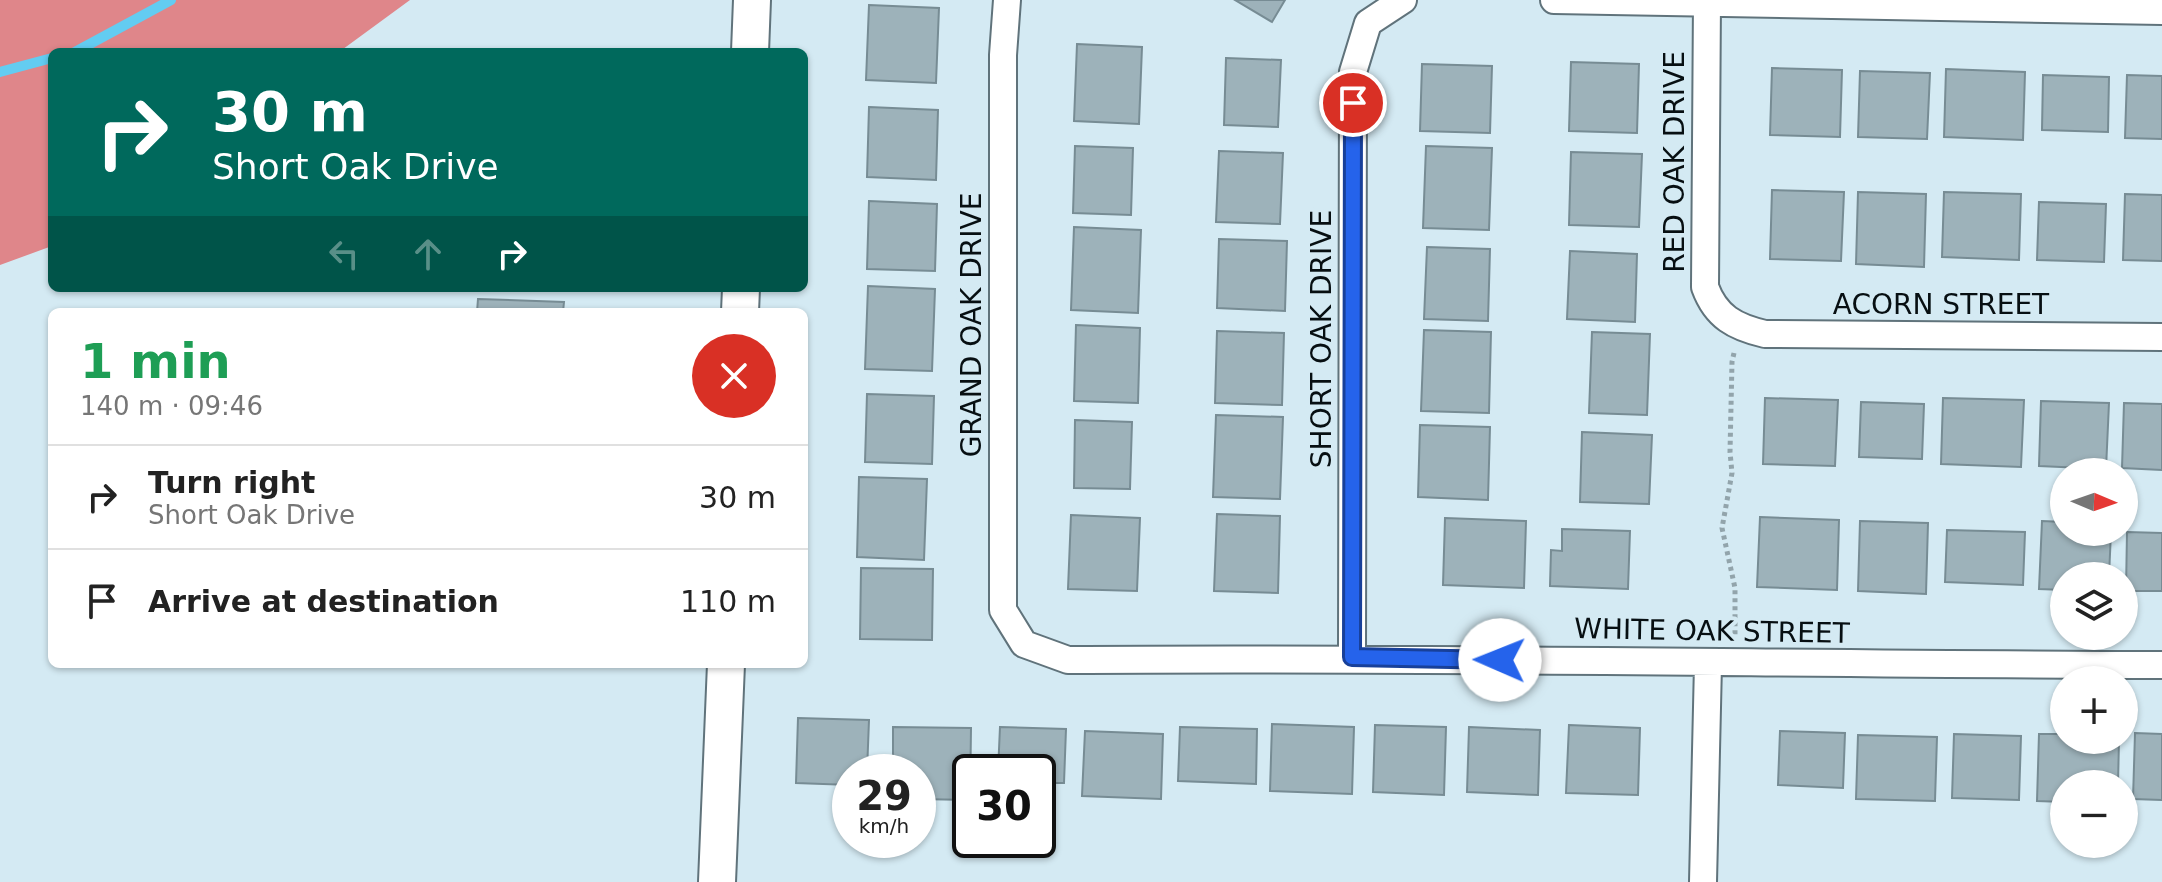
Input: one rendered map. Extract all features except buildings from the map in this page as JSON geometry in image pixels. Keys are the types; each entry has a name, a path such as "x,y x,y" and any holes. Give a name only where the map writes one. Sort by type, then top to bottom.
{"street":[{"path":"750,48 752,0"},
{"name":"GRAND OAK DRIVE","path":"1007,0 1003,55 1003,610 1024,644"},
{"name":"SHORT OAK DRIVE","path":"1352,657 1353,72 1368,23 1403,0"},
{"path":"1554,0 2162,11"},
{"name":"RED OAK DRIVE","path":"1707,2 1705,287 1711,303 1733,324"},
{"name":"ACORN STREET","path":"1733,324 1765,334 2162,337"},
{"name":"WHITE OAK STREET","path":"1024,644 1068,660 1352,657 1721,664 2162,665"},
{"path":"1703,882 1721,664"},
{"path":"717,882 726,668"}],"path":[{"path":"1721,664 1735,588 1722,528 1732,473 1733,324"}],"shaded area":[{"path":"0,0 410,0 344,48 48,48 48,247 0,265"}],"waterway":[{"path":"82,48 171,0"},
{"path":"0,72 48,59"}],"route":[{"path":"1353,103 1352,657 1500,660"}]}
